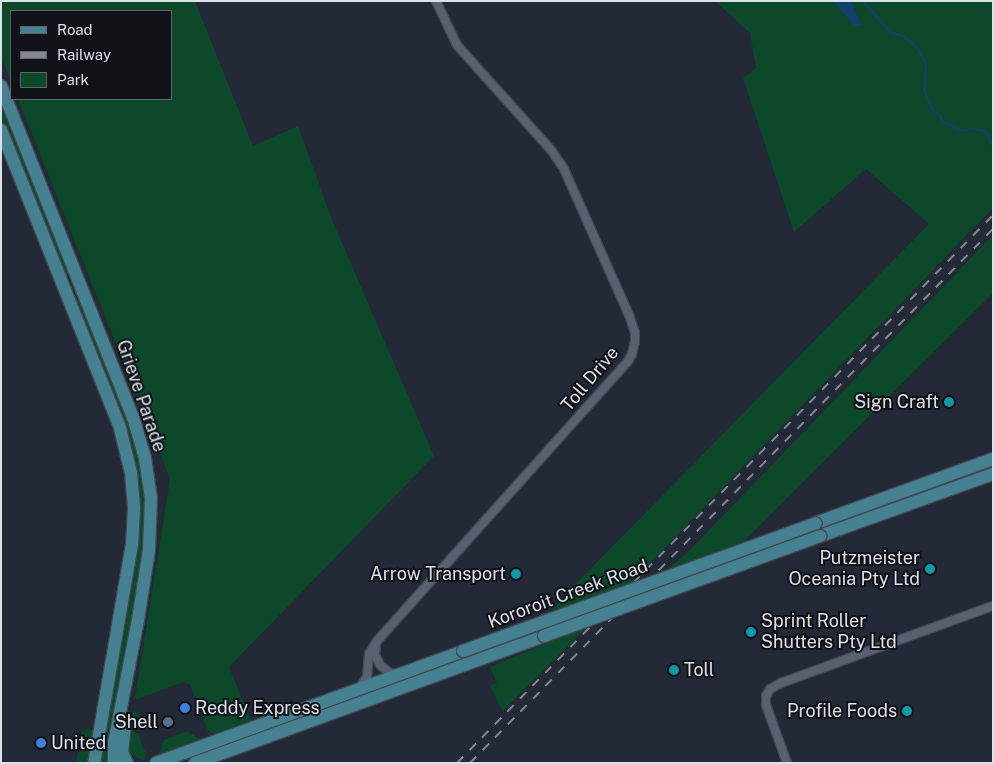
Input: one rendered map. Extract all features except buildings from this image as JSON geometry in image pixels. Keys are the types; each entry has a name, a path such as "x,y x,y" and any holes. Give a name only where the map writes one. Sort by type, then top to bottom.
{"main road":[{"name":"Grieve Parade","path":"1,86 139,434 149,481 151,515 149,550 138,620 138,648 125,704"},
{"name":"Grieve Parade","path":"1,130 120,428 132,479 134,508 132,544 94,763"},
{"name":"Kororoit Creek Road","path":"156,763 993,459"},
{"name":"Kororoit Creek Road","path":"195,763 993,474"},
{"path":"114,763 114,744 125,704"},
{"path":"125,704 122,749 127,763"}],"street":[{"name":"Toll Drive","path":"347,693 360,687 367,677 369,654 377,641 628,361 632,354 635,340 635,333 629,315 564,169 548,146 457,45 436,1"},
{"path":"787,763 766,705 766,696 770,689 993,606"},
{"path":"377,641 375,651 380,665 390,673 402,673"}],"green space":[{"path":"1,1 195,1 253,146 298,126 333,222 434,456 229,667 252,723 218,736 208,731 190,685 184,682 137,699 135,698 170,479 18,100 172,100 172,10 10,10 10,78 1,56"},
{"path":"715,1 993,1 993,208 625,589 552,616 553,607 929,224 866,169 794,232 743,78 756,68 750,33"},
{"path":"1,98 20,145 28,174 63,259 68,275 66,282 1,122"},
{"path":"993,235 993,293 750,535 741,547 667,574 668,569 690,550"},
{"path":"79,299 133,425 147,496 145,544 110,763 100,763 137,540 110,389 104,368 77,300"},
{"path":"588,626 503,711 490,685 497,683 490,667"},
{"path":"133,711 138,713 141,718 136,717 134,732 139,734 142,747 147,752 144,761 132,755 128,749"},
{"path":"90,728 95,734 91,763 76,763 82,731"},
{"path":"187,731 202,740 158,755 164,740"}],"water":[{"path":"833,1 851,1 862,25 854,26"}],"waterway":[{"path":"863,1 890,32 905,37 918,49 926,64 924,90 932,110 940,115 942,121 960,130 964,131 972,128 986,132 993,148"}],"railway":[{"path":"457,763 993,215"},
{"path":"470,763 993,229"}],"place":[{"name":"Sign Craft","path":"949,402"},
{"name":"Putzmeister Oceania Pty Ltd","path":"930,569"},
{"name":"Arrow Transport","path":"516,574"},
{"name":"Sprint Roller Shutters Pty Ltd","path":"751,632"},
{"name":"Toll","path":"674,670"},
{"name":"Reddy Express","path":"185,708"},
{"name":"Profile Foods","path":"907,711"},
{"name":"Shell","path":"168,722"},
{"name":"United","path":"41,743"}]}
